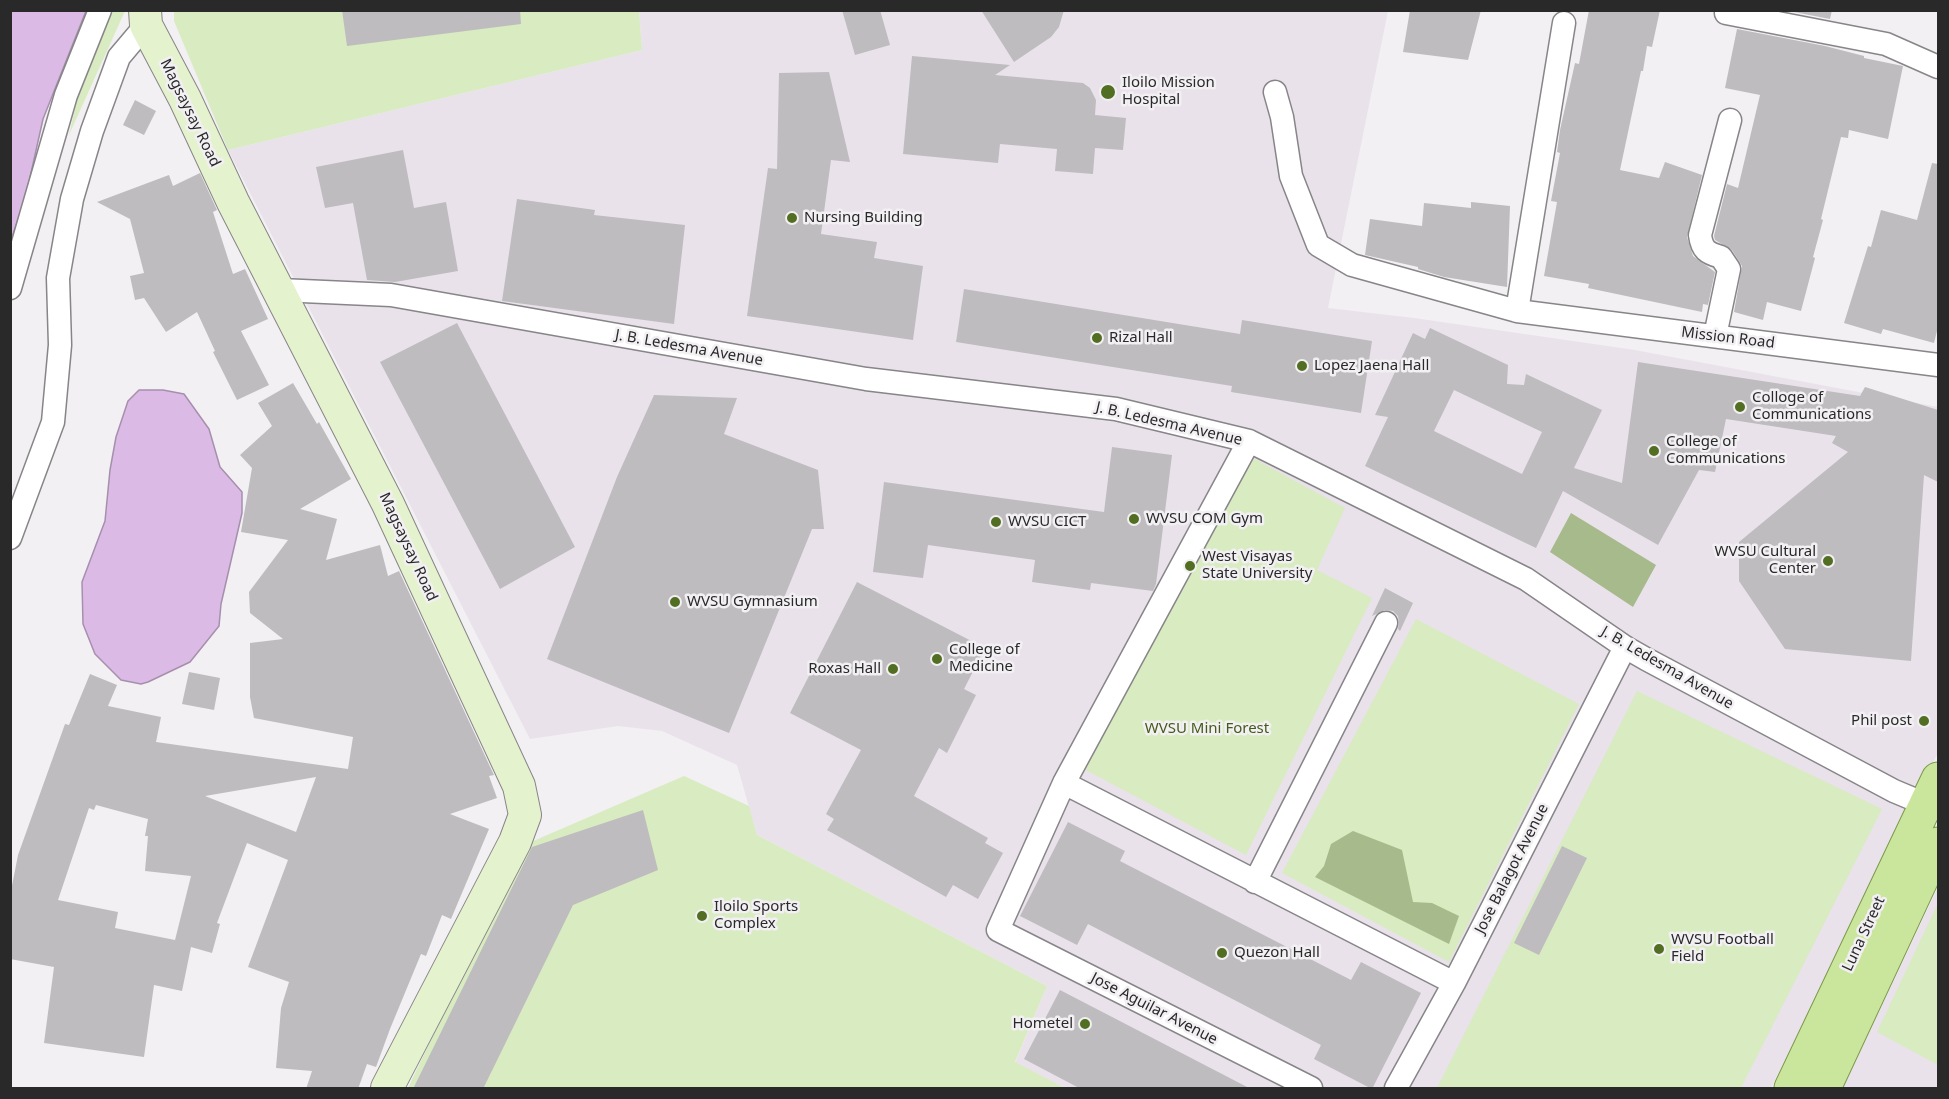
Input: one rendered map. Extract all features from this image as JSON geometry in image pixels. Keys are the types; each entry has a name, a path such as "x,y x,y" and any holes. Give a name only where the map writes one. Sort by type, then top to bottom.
{"main road":[{"name":"Luna Street","path":"1791,1089 1934,798"},
{"name":"Luna Street","path":"1824,1089 1938,844"}],"street":[{"path":"10,288 66,95 100,10"},
{"path":"1726,13 1886,44 1938,67"},
{"path":"10,538 53,422 60,345 58,278 72,199 92,131 119,57 145,18"},
{"name":"Magsaysay Road","path":"145,18 233,202 388,504 519,786 525,815 515,842 387,1089"},
{"path":"1517,311 1564,23"},
{"name":"Mission Road","path":"1275,92 1282,117 1291,176 1318,245 1352,265 1517,311 1938,365"},
{"path":"1714,336 1729,269 1721,257 1707,252 1701,245 1700,235 1730,120"},
{"name":"J. B. Ledesma Avenue","path":"280,290 391,295 866,379 1116,409 1249,441 1527,579 1625,647 1894,791 1934,798"},
{"path":"1249,441 1064,783 1454,983"},
{"path":"1256,882 1386,623"},
{"name":"Jose Balagot Avenue","path":"1396,1089 1454,983 1625,647"},
{"name":"Jose Aguilar Avenue","path":"1064,783 998,930 1311,1089"}],"shaded area":[{"path":"11,11 86,11 43,119 25,200 11,240"},
{"name":"West Visayas State University","path":"639,11 1388,11 1328,308 1635,350 1938,407 1938,753 1771,1088 1065,1088 1015,1063 1047,986 757,835 737,765 662,731 618,726 530,739 228,150 642,50"},
{"path":"139,390 163,390 184,394 209,429 220,467 242,492 242,513 221,604 219,626 190,662 141,684 121,680 95,654 83,624 82,582 105,521 116,437 128,401"},
{"path":"1938,887 1938,1088 1843,1088"}],"green space":[{"path":"97,11 125,11 69,135"},
{"path":"174,11 639,11 642,50 228,150 174,21"},
{"name":"WVSU Mini Forest","path":"1251,457 1345,508 1317,570 1372,598 1246,855 1082,768"},
{"path":"1571,513 1656,565 1633,607 1550,552"},
{"path":"1416,619 1579,704 1449,962 1282,873"},
{"name":"WVSU Football Field","path":"1637,691 1882,809 1741,1088 1437,1088"},
{"name":"Iloilo Sports Complex","path":"684,776 749,806 757,835 1047,986 1015,1062 1065,1088 408,1088 524,845"},
{"path":"1353,831 1402,850 1413,902 1432,903 1459,916 1449,944 1315,877 1324,866 1331,844"},
{"path":"1938,903 1938,1065 1877,1032"}],"building":[{"path":"342,10 520,10 521,24 347,46"},
{"path":"842,10 880,10 890,45 855,55"},
{"path":"981,10 1064,10 1059,27 1051,37 1014,62"},
{"path":"1410,10 1481,10 1468,60 1403,52"},
{"path":"1589,10 1660,10 1652,47 1647,46 1620,170 1659,178 1665,162 1702,175 1687,237 1693,256 1715,272 1708,305 1703,304 1702,312 1588,288 1589,284 1544,276 1557,202 1551,201 1560,153 1557,152 1560,130 1575,63 1579,64"},
{"path":"1784,10 1832,10 1830,19"},
{"path":"1737,29 1825,46 1864,56 1864,58 1903,66 1888,139 1849,130 1848,138 1841,137 1801,311 1767,302 1763,320 1734,312 1742,266 1732,250 1715,240 1714,236 1727,184 1738,188 1760,95 1725,88"},
{"path":"912,56 1010,65 995,75 1083,83 1090,88 1096,100 1095,115 1126,118 1123,150 1095,148 1093,174 1055,171 1057,149 1000,144 998,163 903,154"},
{"name":"Nursing Building","path":"829,72 850,162 831,160 821,234 877,242 874,258 923,266 913,340 747,316 768,168 777,169 779,73"},
{"path":"135,100 156,111 144,135 123,125"},
{"path":"403,150 414,208 446,202 458,271 395,282 367,280 353,203 325,208 316,167"},
{"path":"1932,163 1938,164 1938,327 1934,343 1883,329 1881,334 1844,323 1868,246 1871,247 1881,210 1917,220"},
{"path":"200,173 217,210 213,212 233,274 245,269 268,319 241,331 269,385 237,400 213,352 215,351 197,312 166,332 144,298 135,300 130,276 144,273 130,219 97,202 169,175 173,186"},
{"path":"517,199 595,210 594,215 685,225 674,324 502,301"},
{"path":"1471,202 1510,206 1507,287 1444,277 1418,269 1418,267 1365,255 1370,219 1422,226 1424,203 1471,208"},
{"name":"Rizal Hall","path":"964,289 1240,334 1242,320 1372,341 1361,413 1231,392 1232,386 956,342"},
{"path":"457,323 575,547 500,589 380,362"},
{"path":"1430,328 1508,365 1507,384 1524,385 1526,374 1602,410 1574,468 1622,483 1638,362 1860,396 1865,387 1938,410 1938,482 1924,475 1911,661 1785,649 1739,581 1739,542 1848,452 1832,443 1836,436 1726,419 1715,472 1699,470 1658,545 1563,491 1536,548 1365,466 1388,417 1375,415 1413,333 1425,339","holes":["1454,390 1542,432 1522,474 1434,431"]},
{"path":"293,383 317,424 319,422 351,479 300,509 337,519 326,560 380,545 388,576 399,571 494,775 489,776 497,798 450,814 489,829 451,919 442,915 426,956 421,954 376,1067 367,1064 358,1089 306,1089 312,1071 276,1068 281,1008 289,982 248,967 288,860 247,843 217,923 220,924 212,953 191,947 182,991 154,985 144,1057 44,1043 54,967 10,959 10,896 18,855 65,724 69,725 90,674 117,685 108,706 161,717 156,742 348,769 353,737 254,718 250,697 250,643 283,639 250,613 249,592 288,540 241,532 252,468 240,455 272,426 258,403","holes":["316,777 296,832 205,796","96,805 148,819 145,836 148,836 145,871 191,876 175,940 115,928 118,912 58,900 89,808 94,810"]},
{"name":"WVSU Gymnasium","path":"654,395 737,398 724,434 818,470 824,529 812,529 729,733 547,659 617,477"},
{"path":"1112,447 1172,455 1156,584 1153,591 1091,583 1090,590 1032,582 1035,560 928,545 923,578 873,572 884,482 1104,512"},
{"name":"Roxas Hall","path":"857,582 985,648 964,689 976,695 947,753 939,748 914,796 988,838 985,843 1003,853 978,899 953,885 946,897 827,830 834,819 826,814 861,750 790,713"},
{"path":"1385,588 1413,603 1400,631 1398,616 1393,611 1385,610 1372,616"},
{"path":"189,672 220,678 214,710 182,704"},
{"path":"643,810 658,870 573,905 483,1089 413,1089 532,847"},
{"name":"Quezon Hall","path":"1068,822 1125,851 1120,861 1351,980 1361,962 1421,993 1372,1089 1314,1059 1321,1045 1088,924 1077,945 1020,916"},
{"path":"1562,846 1587,858 1539,955 1514,943"},
{"name":"Hometel","path":"1060,990 1251,1089 1081,1089 1024,1059"}],"place":[{"name":"Iloilo Mission Hospital","path":"1108,92"},
{"name":"Nursing Building","path":"792,218"},
{"name":"Rizal Hall","path":"1097,338"},
{"name":"Lopez Jaena Hall","path":"1302,366"},
{"name":"Colloge of Communications","path":"1740,407"},
{"name":"College of Communications","path":"1654,451"},
{"name":"WVSU COM Gym","path":"1134,519"},
{"name":"WVSU CICT","path":"996,522"},
{"name":"WVSU Cultural Center","path":"1828,561"},
{"name":"West Visayas State University","path":"1190,566"},
{"name":"WVSU Gymnasium","path":"675,602"},
{"name":"College of Medicine","path":"937,659"},
{"name":"Roxas Hall","path":"893,669"},
{"name":"Phil post","path":"1924,721"},
{"name":"Iloilo Sports Complex","path":"702,916"},
{"name":"WVSU Football Field","path":"1659,949"},
{"name":"Quezon Hall","path":"1222,953"},
{"name":"Hometel","path":"1085,1024"}]}
